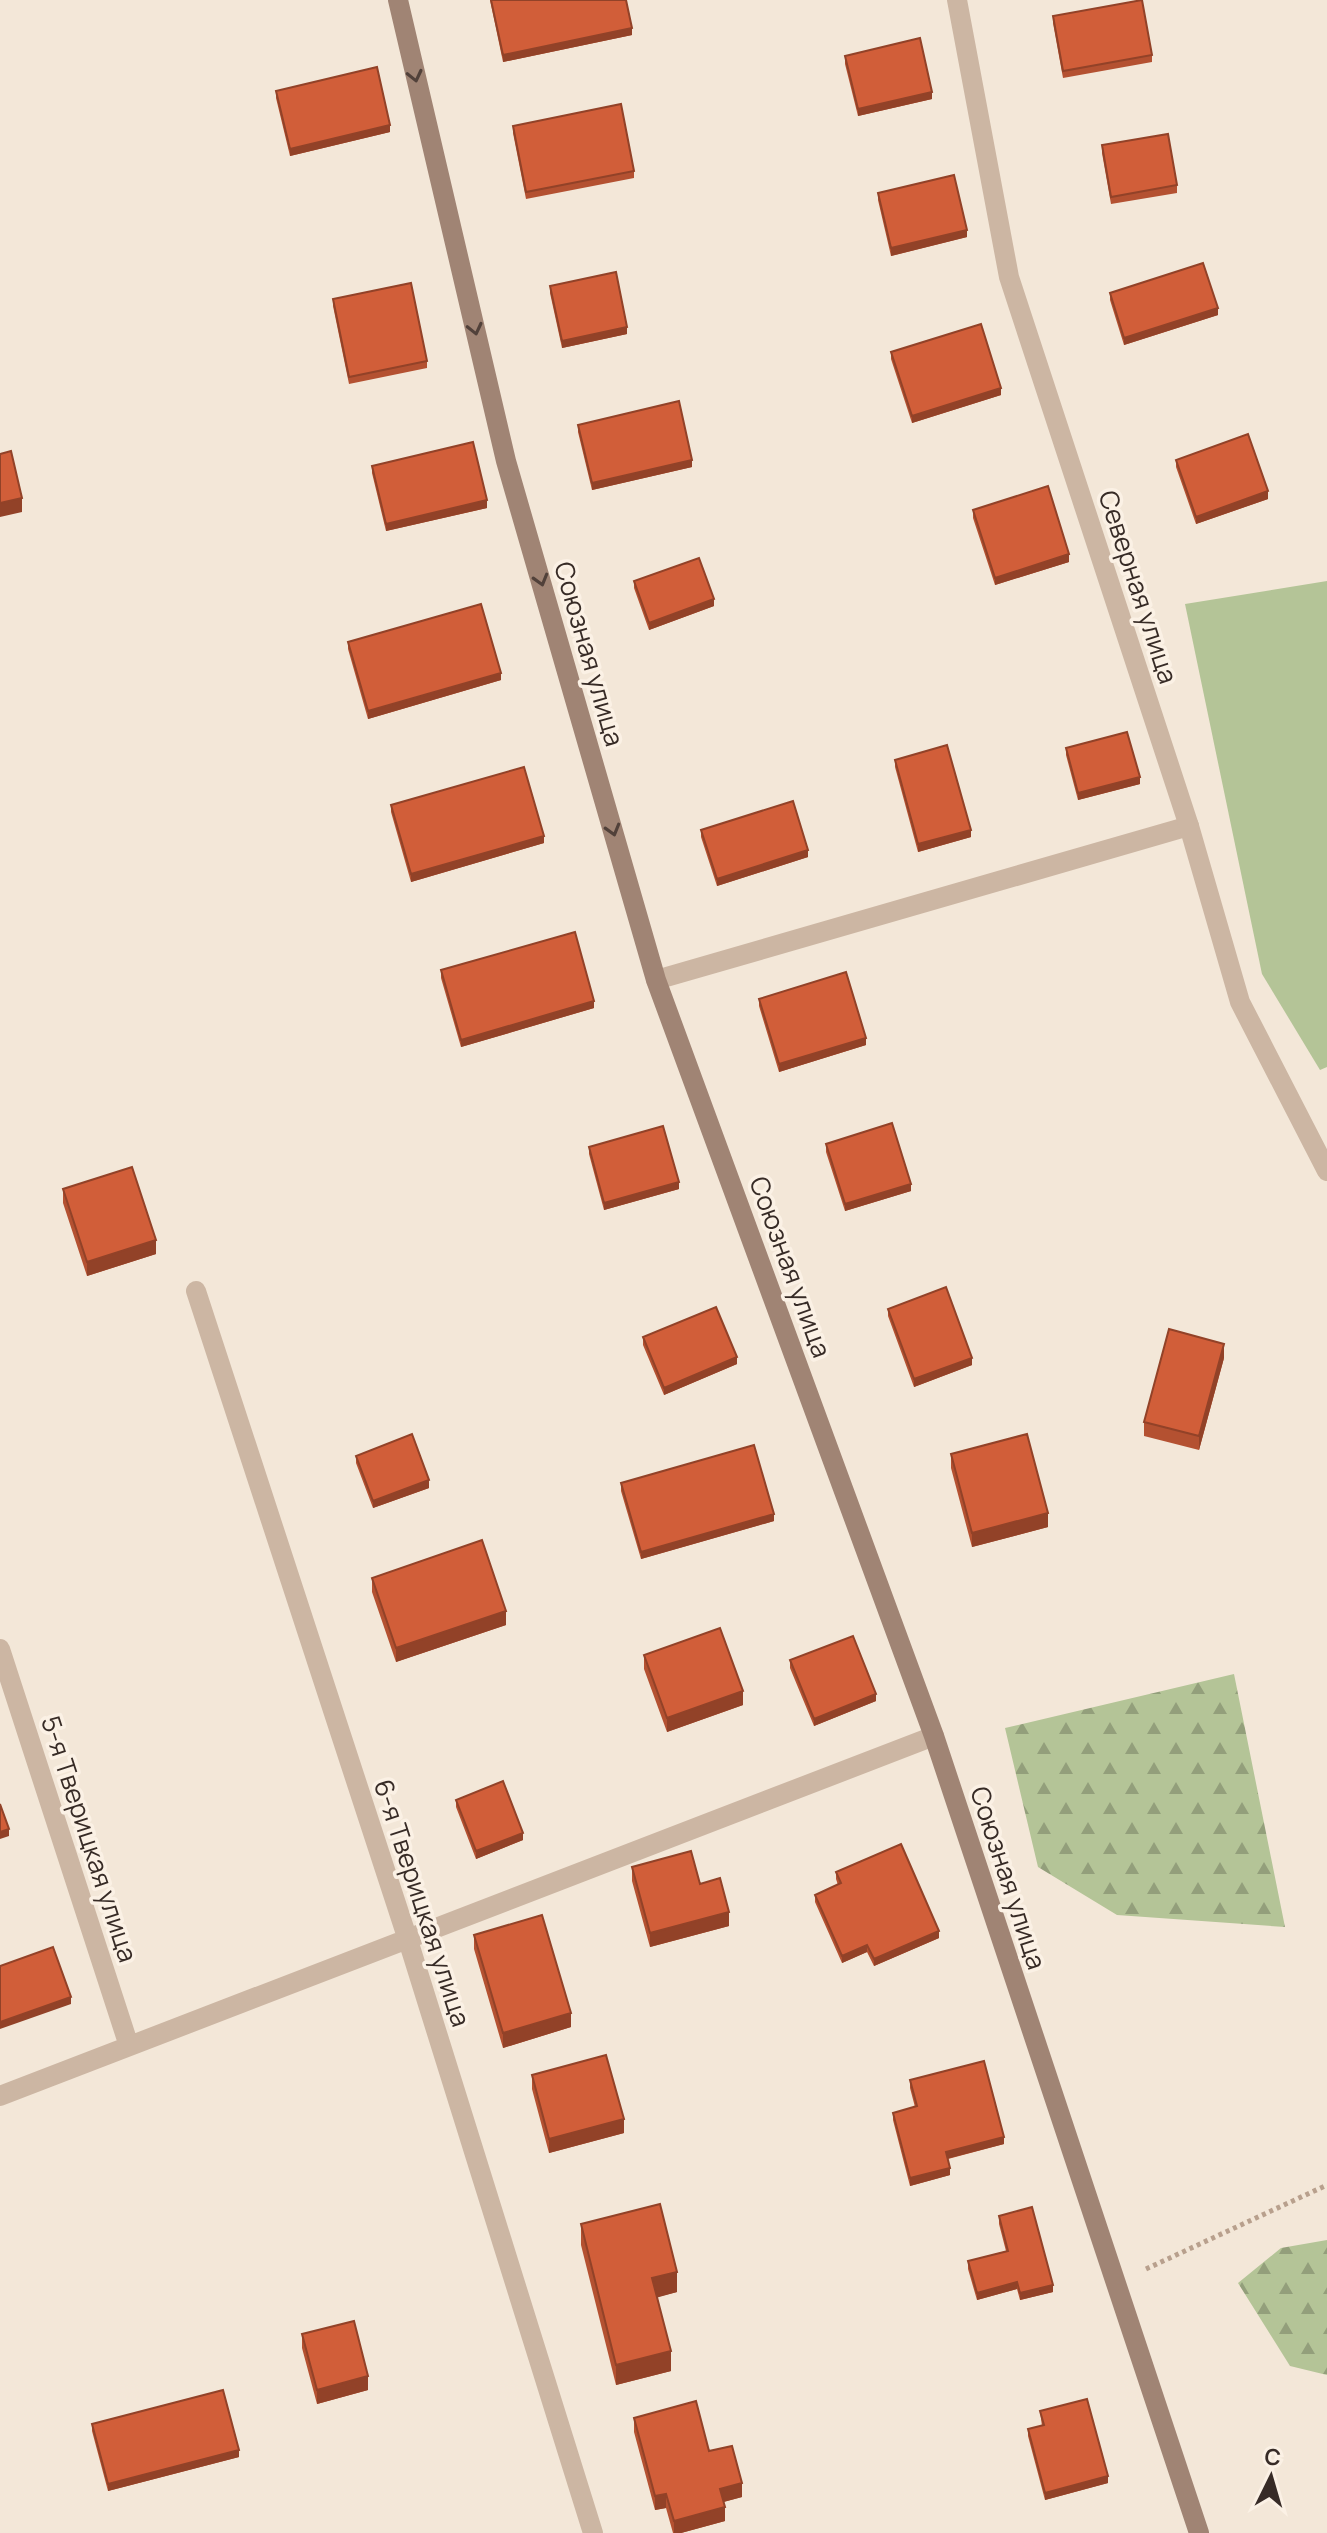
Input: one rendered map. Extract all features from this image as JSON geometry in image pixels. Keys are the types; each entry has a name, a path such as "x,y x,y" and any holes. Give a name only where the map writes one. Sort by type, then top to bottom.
{"street":[{"name":"Союзная улица","path":"398,0 506,461 656,980 934,1736 1199,2533"},
{"name":"Северная улица","path":"957,0 1009,277 1189,826 1240,1002 1327,1171"},
{"path":"656,980 1189,826"},
{"name":"6-я Тверицкая улица","path":"196,1291 407,1937 593,2533"},
{"name":"5-я Тверицкая улица","path":"0,1649 129,2046"},
{"path":"0,2096 934,1736"}],"path":[{"path":"1116,2282 1327,2185"}],"green space":[{"path":"1327,581 1327,1067 1320,1070 1262,974 1185,604"},
{"path":"1234,1674 1285,1927 1117,1915 1038,1867 1005,1728"},
{"path":"1327,2240 1327,2375 1290,2366 1238,2283 1281,2248"}],"building":[{"path":"491,0 626,0 632,28 503,55"},
{"path":"1142,0 1152,55 1063,71 1053,16"},
{"path":"920,38 932,92 858,109 845,56"},
{"path":"377,67 390,125 290,149 276,91"},
{"path":"621,104 634,171 526,192 513,126"},
{"path":"1168,134 1177,185 1111,197 1102,145"},
{"path":"954,175 967,230 891,248 878,193"},
{"path":"1203,263 1218,308 1124,338 1110,293"},
{"path":"616,272 627,327 562,341 550,286"},
{"path":"411,283 427,361 349,377 333,299"},
{"path":"981,324 1001,388 912,416 891,352"},
{"path":"679,401 692,460 592,483 578,425"},
{"path":"1248,434 1268,491 1196,517 1176,460"},
{"path":"473,442 487,500 386,524 372,466"},
{"path":"11,451 22,498 0,503 0,454"},
{"path":"1048,486 1069,554 995,578 973,510"},
{"path":"699,558 714,599 649,623 634,581"},
{"path":"481,604 501,673 368,711 348,642"},
{"path":"1127,732 1140,777 1078,793 1066,748"},
{"path":"947,745 971,830 918,844 895,760"},
{"path":"524,767 544,836 411,874 391,805"},
{"path":"793,801 808,850 717,879 701,830"},
{"path":"575,932 594,1001 461,1040 441,970"},
{"path":"846,972 866,1038 779,1064 759,999"},
{"path":"892,1123 911,1184 845,1204 826,1144"},
{"path":"663,1126 679,1182 604,1203 589,1147"},
{"path":"132,1167 156,1240 87,1262 63,1189"},
{"path":"946,1287 972,1358 914,1379 888,1309"},
{"path":"716,1307 737,1357 664,1388 643,1337"},
{"path":"1169,1329 1224,1344 1199,1436 1144,1422"},
{"path":"412,1434 429,1480 373,1501 356,1456"},
{"path":"1027,1434 1048,1513 972,1533 951,1454"},
{"path":"754,1445 774,1514 641,1552 621,1483"},
{"path":"482,1540 506,1611 396,1648 372,1578"},
{"path":"720,1628 743,1691 667,1718 644,1655"},
{"path":"853,1636 876,1694 814,1719 790,1660"},
{"path":"503,1781 523,1833 476,1851 456,1800"},
{"path":"0,1804 9,1829 0,1832"},
{"path":"901,1844 939,1931 874,1959 867,1945 842,1956 815,1895 841,1883 836,1872"},
{"path":"691,1851 700,1884 720,1878 729,1912 650,1933 632,1867"},
{"path":"542,1915 571,2013 503,2033 474,1935"},
{"path":"53,1947 71,1997 0,2022 0,1966"},
{"path":"606,2055 624,2119 549,2139 532,2075"},
{"path":"984,2061 1004,2137 946,2152 950,2168 910,2178 893,2113 917,2106 910,2080"},
{"path":"660,2204 677,2272 652,2278 671,2351 616,2365 581,2224"},
{"path":"1032,2207 1053,2285 1020,2293 1017,2282 977,2293 968,2261 1008,2251 999,2216"},
{"path":"354,2321 368,2376 317,2390 302,2334"},
{"path":"223,2390 239,2450 108,2484 92,2424"},
{"path":"1087,2399 1108,2476 1045,2493 1028,2429 1044,2425 1040,2411"},
{"path":"696,2401 709,2451 732,2446 742,2483 720,2489 725,2507 674,2521 666,2494 655,2496 634,2418"}]}
